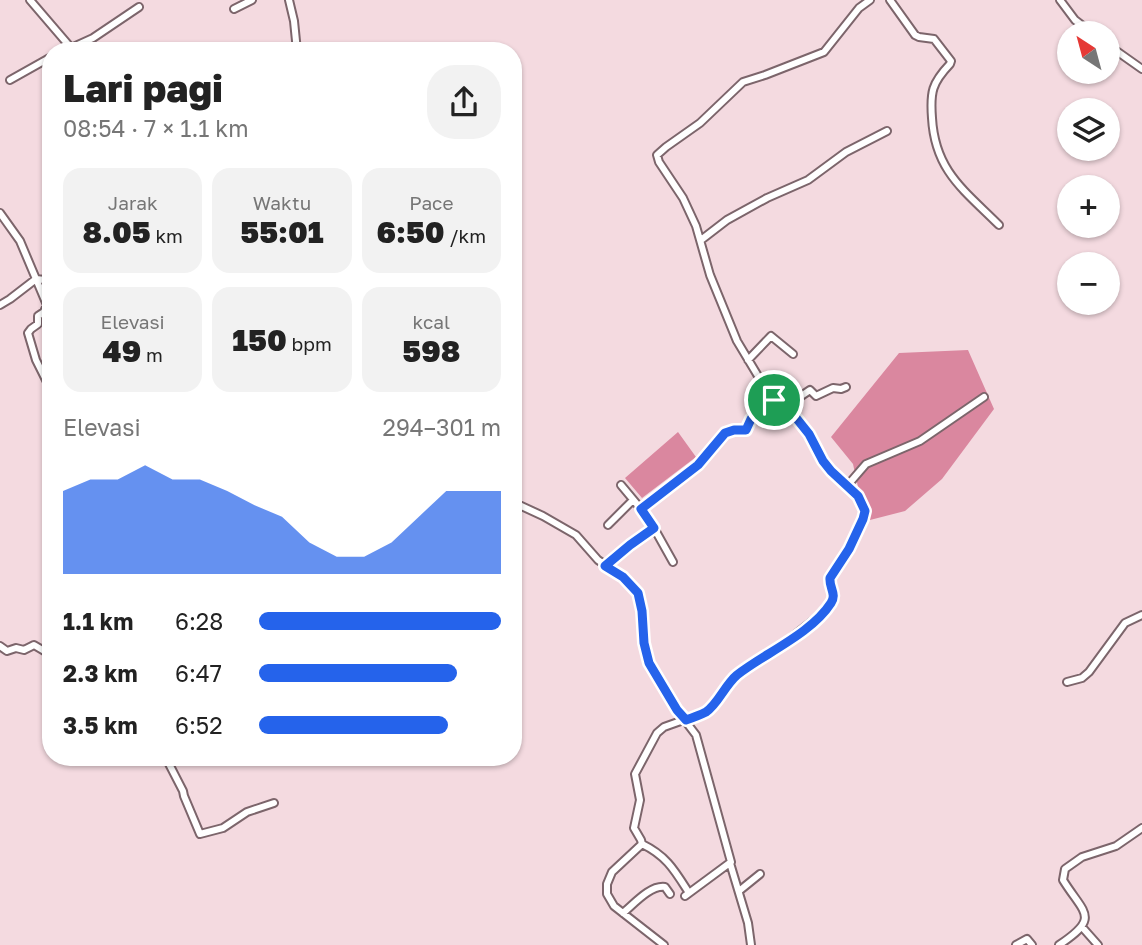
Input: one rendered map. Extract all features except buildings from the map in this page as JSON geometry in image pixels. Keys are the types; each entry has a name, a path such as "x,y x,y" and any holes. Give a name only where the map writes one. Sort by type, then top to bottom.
{"street":[{"path":"30,0 65,42"},
{"path":"234,9 252,0"},
{"path":"289,0 296,42"},
{"path":"730,863 687,895 673,867 660,854 642,844 634,828 640,800 636,771 660,729 706,712 736,676 804,629 831,603 833,593 830,578 849,549 865,511 858,496 823,461 807,431 785,407 774,400 748,360 719,300 696,226 657,155 700,123 743,82 824,52 859,8 870,0"},
{"path":"890,0 915,35 934,39 951,61 935,81 931,99 935,146 954,180 999,225"},
{"path":"1060,0 1076,21"},
{"path":"85,42 139,7"},
{"path":"1120,53 1142,69"},
{"path":"10,80 42,62"},
{"path":"701,240 725,221 808,180 846,152 887,131"},
{"path":"0,213 20,241 42,293"},
{"path":"0,305 36,279 42,279"},
{"path":"42,313 38,316 38,324 28,335 42,371"},
{"path":"748,360 771,336 793,354"},
{"path":"785,407 810,390 816,396 833,388 841,390 846,387"},
{"path":"847,486 866,464 920,441 984,397"},
{"path":"641,509 698,465 725,433 746,430 751,419 774,400"},
{"path":"621,485 654,528 673,562"},
{"path":"608,525 634,500"},
{"path":"522,506 576,535 598,560 623,577 638,593 649,663 677,710 696,735 748,922 751,945"},
{"path":"605,566 654,528"},
{"path":"1067,682 1085,676 1125,623 1142,615"},
{"path":"0,646 7,651 16,648 24,650 34,645 42,650"},
{"path":"170,766 200,834 223,828 247,812 274,803"},
{"path":"1059,945 1082,927 1086,915 1063,880 1065,869 1082,857 1129,839 1142,828"},
{"path":"642,844 618,865 609,877 607,894 623,913 664,945"},
{"path":"738,891 760,874"},
{"path":"623,913 659,886 665,887 670,894"},
{"path":"1082,927 1098,945"},
{"path":"1016,945 1027,939 1032,945"}],"shaded area":[{"path":"968,350 994,409 942,479 905,511 870,520 853,464 831,437 899,353"},
{"path":"678,432 696,457 642,498 625,478"}],"route":[{"path":"774,400 793,414 809,434 823,461 858,496 865,511 863,519 842,562 830,578 833,598 826,609 804,629 736,676 706,712 686,720 677,710 649,663 638,593 623,577 605,566 654,528 641,509 698,465 725,433 746,430 751,419 774,400"}]}
